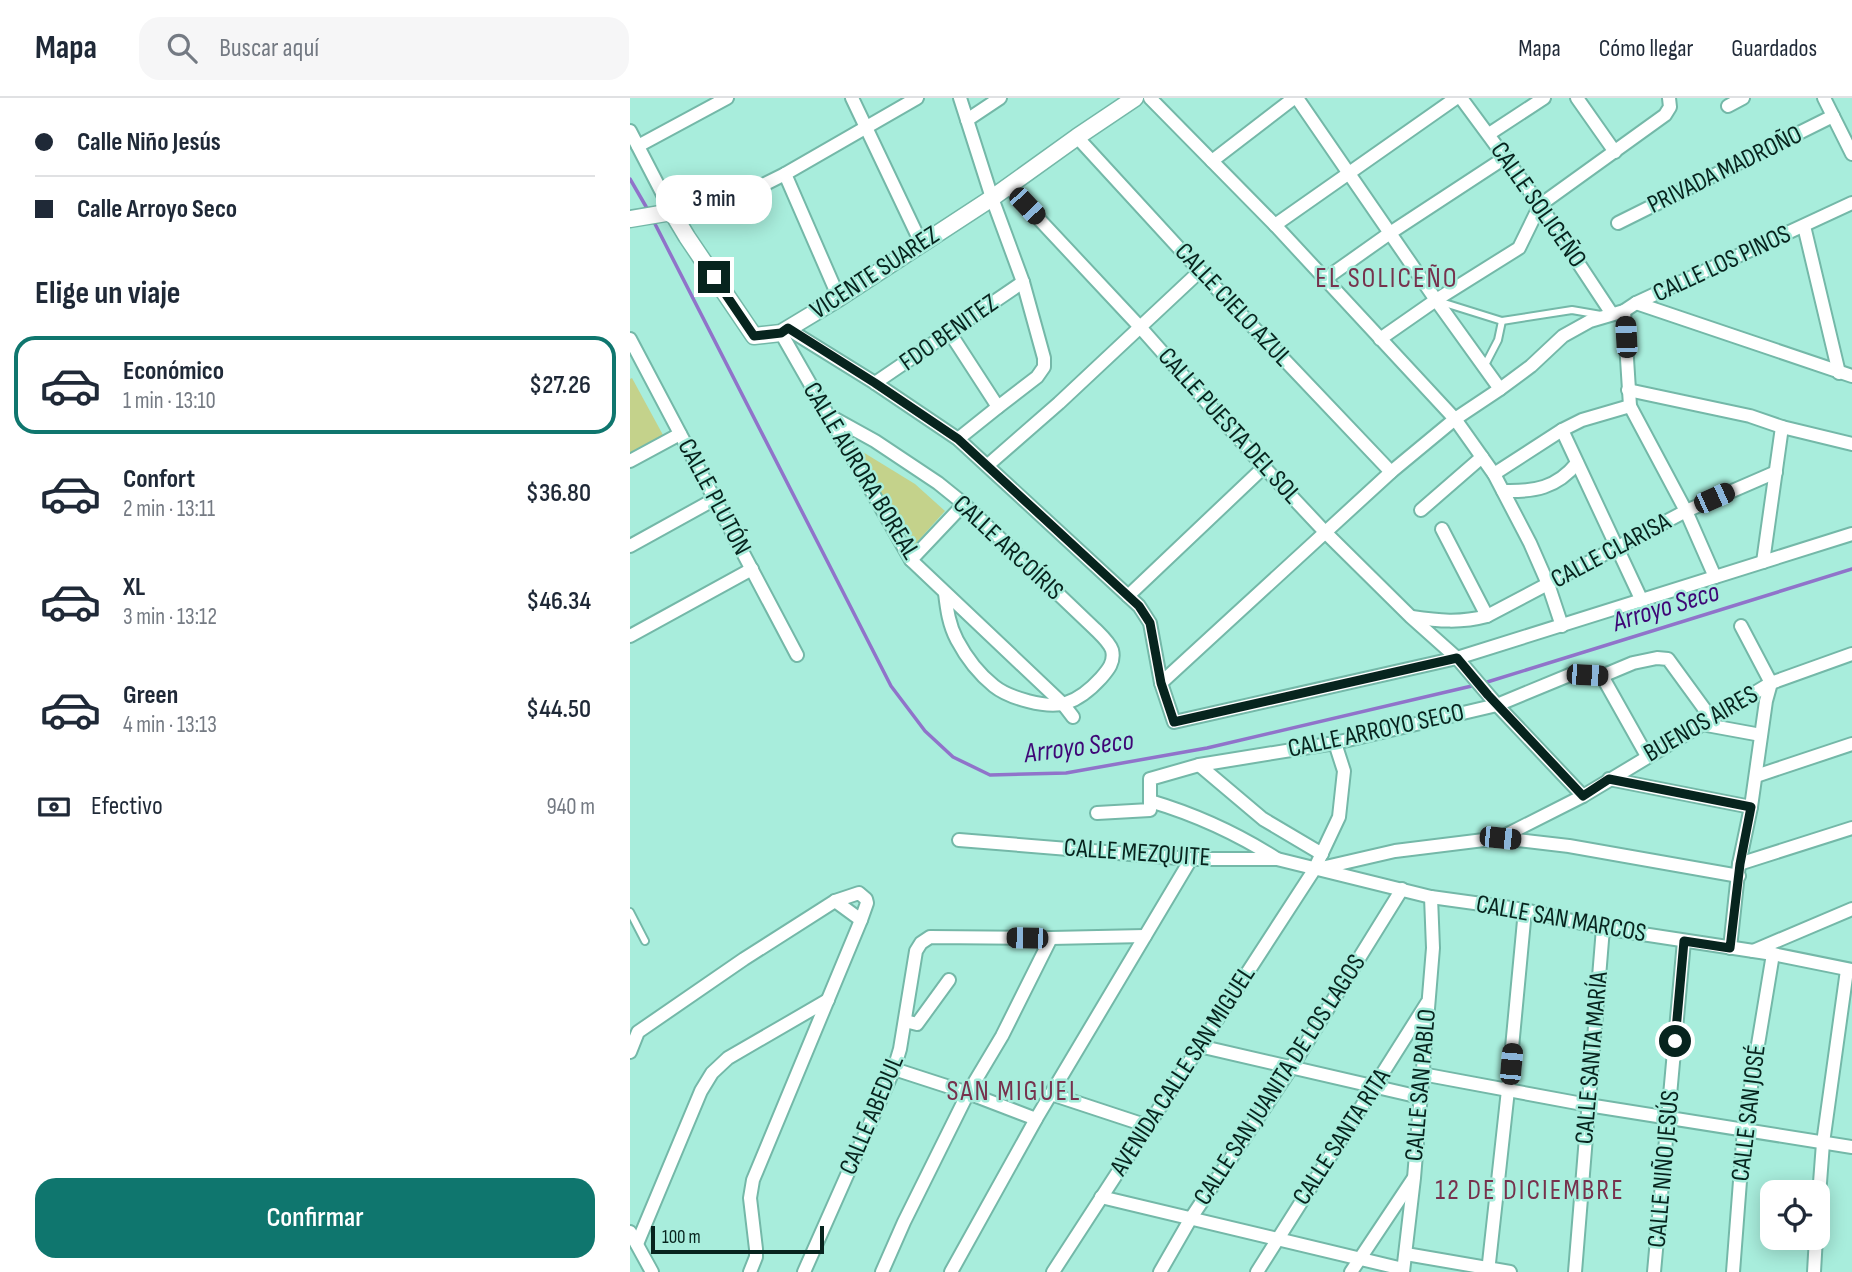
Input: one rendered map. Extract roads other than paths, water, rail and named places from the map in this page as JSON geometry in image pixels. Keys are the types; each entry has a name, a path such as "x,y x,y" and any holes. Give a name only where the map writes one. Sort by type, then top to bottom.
{"street":[{"path":"638,146 727,98"},
{"path":"852,98 921,243"},
{"path":"634,219 668,213 695,214 715,209 785,174 917,98"},
{"path":"958,439 1037,377 1044,367 1044,358 1023,282 992,198 960,98"},
{"path":"967,120 1000,98"},
{"name":"VICENTE SUAREZ","path":"668,213 754,336 785,331 992,198 1135,98"},
{"path":"1150,98 1275,225 1455,419 1494,474 1530,542 1562,626"},
{"path":"1212,161 1296,98 1500,389"},
{"path":"1275,225 1458,98"},
{"name":"CALLE SOLICEÑO","path":"1458,98 1506,157 1614,314"},
{"path":"1489,134 1544,98"},
{"path":"1577,98 1615,152"},
{"path":"1728,106 1744,98"},
{"path":"1824,98 1852,154"},
{"path":"1380,338 1519,248 1540,205 1665,115 1669,103"},
{"name":"PRIVADA MADROÑO","path":"1618,223 1833,116"},
{"path":"630,131 668,213"},
{"name":"CALLE CIELO AZUL","path":"1077,137 1391,472"},
{"path":"1325,279 1506,157"},
{"path":"785,174 839,298"},
{"name":"CALLE PUESTA DEL SOL","path":"1009,186 1325,533 1461,662 1497,705 1583,796"},
{"name":"CALLE LOS PINOS","path":"1161,683 1391,472 1455,419 1531,366 1563,336 1852,203"},
{"path":"1804,226 1846,375"},
{"path":"988,465 1059,403 1200,271"},
{"name":"FDO BENITEZ","path":"875,383 1023,282"},
{"path":"1636,303 1846,375"},
{"path":"1614,314 1630,406 1686,511 1715,577"},
{"path":"785,331 875,383 958,439 1139,606 1150,623 1161,683"},
{"name":"CALLE AURORA BOREAL","path":"785,331 828,415 911,560 1063,704 1073,717"},
{"path":"950,333 998,407"},
{"name":"CALLE PLUTÓN","path":"630,339 635,361 680,433 797,656"},
{"path":"1628,390 1750,416 1782,427 1852,444"},
{"path":"1494,474 1562,430 1583,420 1630,406"},
{"name":"CALLE ARCOÍRIS","path":"828,415 916,467 964,504 1111,647 1113,656 1110,668 1094,686 1063,704"},
{"path":"1763,562 1782,427"},
{"path":"1562,430 1642,601"},
{"path":"630,461 680,433"},
{"path":"1421,510 1482,457"},
{"path":"1503,491 1527,492 1553,484 1568,474 1577,463"},
{"path":"1128,596 1264,467"},
{"name":"CALLE CLARISA","path":"1411,617 1461,621 1487,615 1686,511 1776,472"},
{"path":"630,546 715,499"},
{"path":"911,560 964,504"},
{"path":"1442,529 1487,615"},
{"name":"CALLE ARROYO SECO","path":"1161,683 1174,722 1461,662 1562,626 1852,534"},
{"path":"630,636 752,569"},
{"path":"945,593 949,623 957,640 976,669 995,687 1015,697 1040,704 1063,704"},
{"path":"1730,948 1739,870 1771,683 1741,626"},
{"name":"BUENOS AIRES","path":"1314,870 1395,851 1500,838 1583,796 1771,683 1852,654"},
{"name":"CALLE ARROYO SECO","path":"1150,806 1150,779 1199,765 1335,744 1497,705 1572,674 1602,676 1633,663 1657,658 1668,659 1706,721"},
{"path":"1602,676 1647,756"},
{"path":"1706,721 1761,735"},
{"name":"AVENIDA CALLE SAN MIGUEL","path":"1053,1272 1314,870 1339,817 1344,771 1335,744"},
{"path":"1756,776 1852,744"},
{"path":"1199,765 1263,819 1321,854"},
{"path":"1609,779 1751,807"},
{"path":"1097,813 1150,806 1177,809 1253,844 1277,859"},
{"path":"1500,838 1739,870 1852,828"},
{"name":"CALLE MEZQUITE","path":"959,840 1191,859 1277,859 1314,870"},
{"path":"951,1272 1036,1119 1191,859"},
{"name":"CALLE SAN MARCOS","path":"1314,870 1431,897 1525,911 1603,928 1773,954 1849,970"},
{"name":"CALLE SAN JUANITA DE LOS LAGOS","path":"1160,1272 1191,1218 1291,1068 1402,889"},
{"path":"630,1052 634,1034 744,959 835,901 854,894 862,895 866,899 861,920 829,1000 753,1180 750,1198 757,1249 750,1272"},
{"name":"CALLE SAN PABLO","path":"1403,1271 1414,1178 1433,948 1431,897"},
{"path":"835,901 861,920"},
{"path":"1752,951 1852,909"},
{"path":"1488,1270 1525,911"},
{"name":"CALLE SANTA MARÍA","path":"1575,1272 1603,928"},
{"path":"882,1272 968,1093 1002,1036 1051,938 1145,936"},
{"name":"CALLE ABEDUL","path":"804,1272 894,1069 900,1049 916,951 921,943 930,937 1051,938"},
{"name":"CALLE NIÑO JESÚS","path":"1654,1272 1684,941"},
{"name":"CALLE SAN JOSÉ","path":"1733,1272 1744,1129 1773,954"},
{"path":"1820,1180 1823,1143 1849,970"},
{"path":"905,1021 917,1024 949,980"},
{"path":"637,1244 701,1091 712,1073 728,1058 829,1000"},
{"name":"CALLE SANTA RITA","path":"1256,1272 1428,1002"},
{"path":"1199,1046 1420,1097"},
{"path":"894,1069 1036,1119"},
{"path":"1422,1073 1588,1105 1852,1147"},
{"path":"1051,1094 1148,1126"},
{"path":"1351,1272 1414,1178"},
{"path":"1101,1198 1403,1271"},
{"path":"630,1232 652,1272"},
{"path":"1814,1272 1815,1250"},
{"path":"1406,1254 1510,1272"}],"lane":[{"path":"1436,300 1502,321 1572,310 1614,314"},
{"path":"1484,367 1499,340 1502,321"},
{"path":"630,912 645,941"}],"waterway":[{"name":"Arroyo Seco","path":"630,179 648,210"},
{"name":"Arroyo Seco","path":"653,220 891,686 925,731 953,757 990,775 1066,773 1207,748 1476,685"},
{"name":"Arroyo Seco","path":"1484,683 1852,569"}],"district":[{"name":"EL SOLICEÑO","path":"1387,278"},
{"name":"SAN MIGUEL","path":"1014,1091"},
{"name":"12 DE DICIEMBRE","path":"1530,1190"}]}
